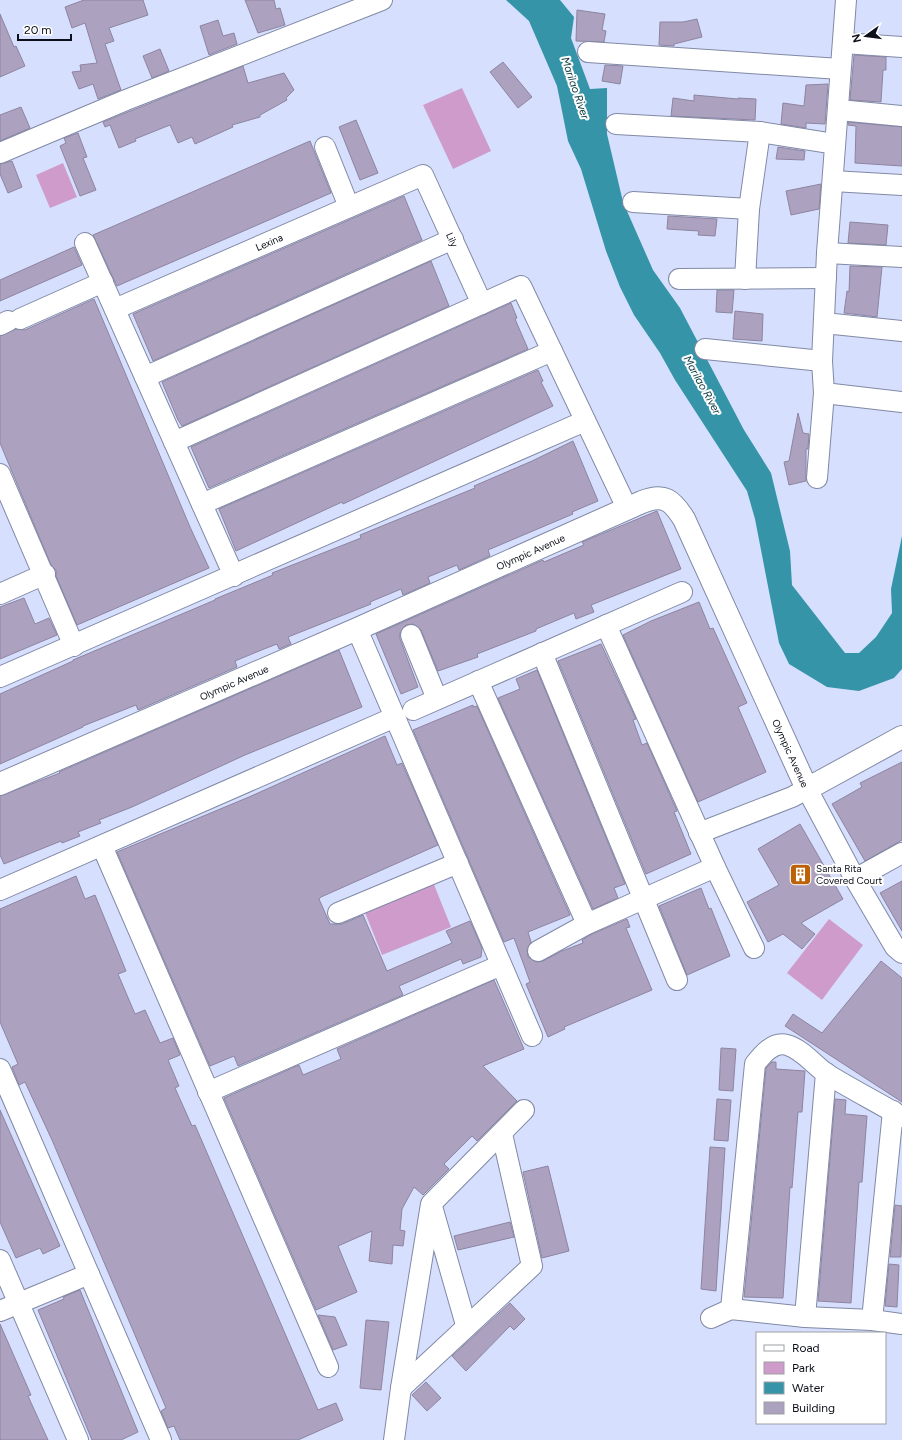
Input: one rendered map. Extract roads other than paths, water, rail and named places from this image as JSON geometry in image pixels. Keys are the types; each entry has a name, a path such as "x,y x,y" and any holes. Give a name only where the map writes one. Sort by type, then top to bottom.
{"street":[{"path":"0,152 126,100 382,0"},
{"path":"817,478 824,393 822,361 826,278 846,0"},
{"path":"843,43 902,48"},
{"path":"588,52 840,69"},
{"path":"839,110 902,116"},
{"path":"616,124 760,132 835,144"},
{"path":"745,279 749,208 760,132"},
{"path":"325,147 349,207"},
{"name":"Lexina","path":"115,309 423,175"},
{"name":"Lily","path":"423,175 482,304"},
{"path":"833,181 902,185"},
{"path":"633,202 749,208"},
{"path":"145,378 453,238"},
{"path":"85,242 234,576"},
{"path":"828,253 902,257"},
{"path":"679,278 826,278"},
{"path":"9,322 103,282"},
{"path":"174,442 521,286 627,508"},
{"path":"824,323 902,331"},
{"path":"705,349 822,361"},
{"path":"202,504 552,351"},
{"path":"824,393 902,402"},
{"path":"0,677 234,576 585,421"},
{"path":"0,474 8,511 45,574 74,646"},
{"name":"Olympic Avenue","path":"0,784 627,508 650,498 658,497 665,498 677,508 713,579 807,789 902,737"},
{"path":"0,594 45,574"},
{"path":"0,890 682,592"},
{"path":"606,625 714,867 754,948"},
{"path":"357,628 404,713 458,863 532,1036"},
{"path":"411,635 437,699"},
{"path":"542,653 677,980"},
{"path":"478,681 587,924"},
{"path":"699,832 792,797 807,789 855,879 900,948"},
{"path":"102,846 328,1368"},
{"path":"855,879 902,854"},
{"path":"338,913 458,863"},
{"path":"538,951 587,924 714,867"},
{"path":"208,1092 501,965"},
{"path":"731,1309 755,1064 764,1053 775,1046 786,1044 800,1052 826,1073 898,1114 872,1320"},
{"path":"0,1069 161,1440"},
{"path":"805,1317 826,1073"},
{"path":"394,1440 431,1204 502,1134 524,1110"},
{"path":"401,1388 466,1325 532,1266 502,1134"},
{"path":"431,1204 466,1325"},
{"path":"0,1260 78,1440"},
{"path":"0,1311 89,1274"},
{"path":"711,1318 731,1309 805,1317 872,1320 902,1324"}],"water":[{"name":"Marilao River","path":"506,0 560,0 574,17 571,38 590,89 607,88 607,134 623,202 653,270 680,308 744,430 771,473 790,551 792,585 845,653 859,653 876,637 892,613 891,589 902,536 902,669 894,678 859,691 827,687 789,664 779,643 755,519 747,491 675,380 660,353 634,315 620,287 606,251 581,169 568,141 557,86 529,21"}],"place":[{"name":"Santa Rita Covered Court","path":"800,874"}]}
